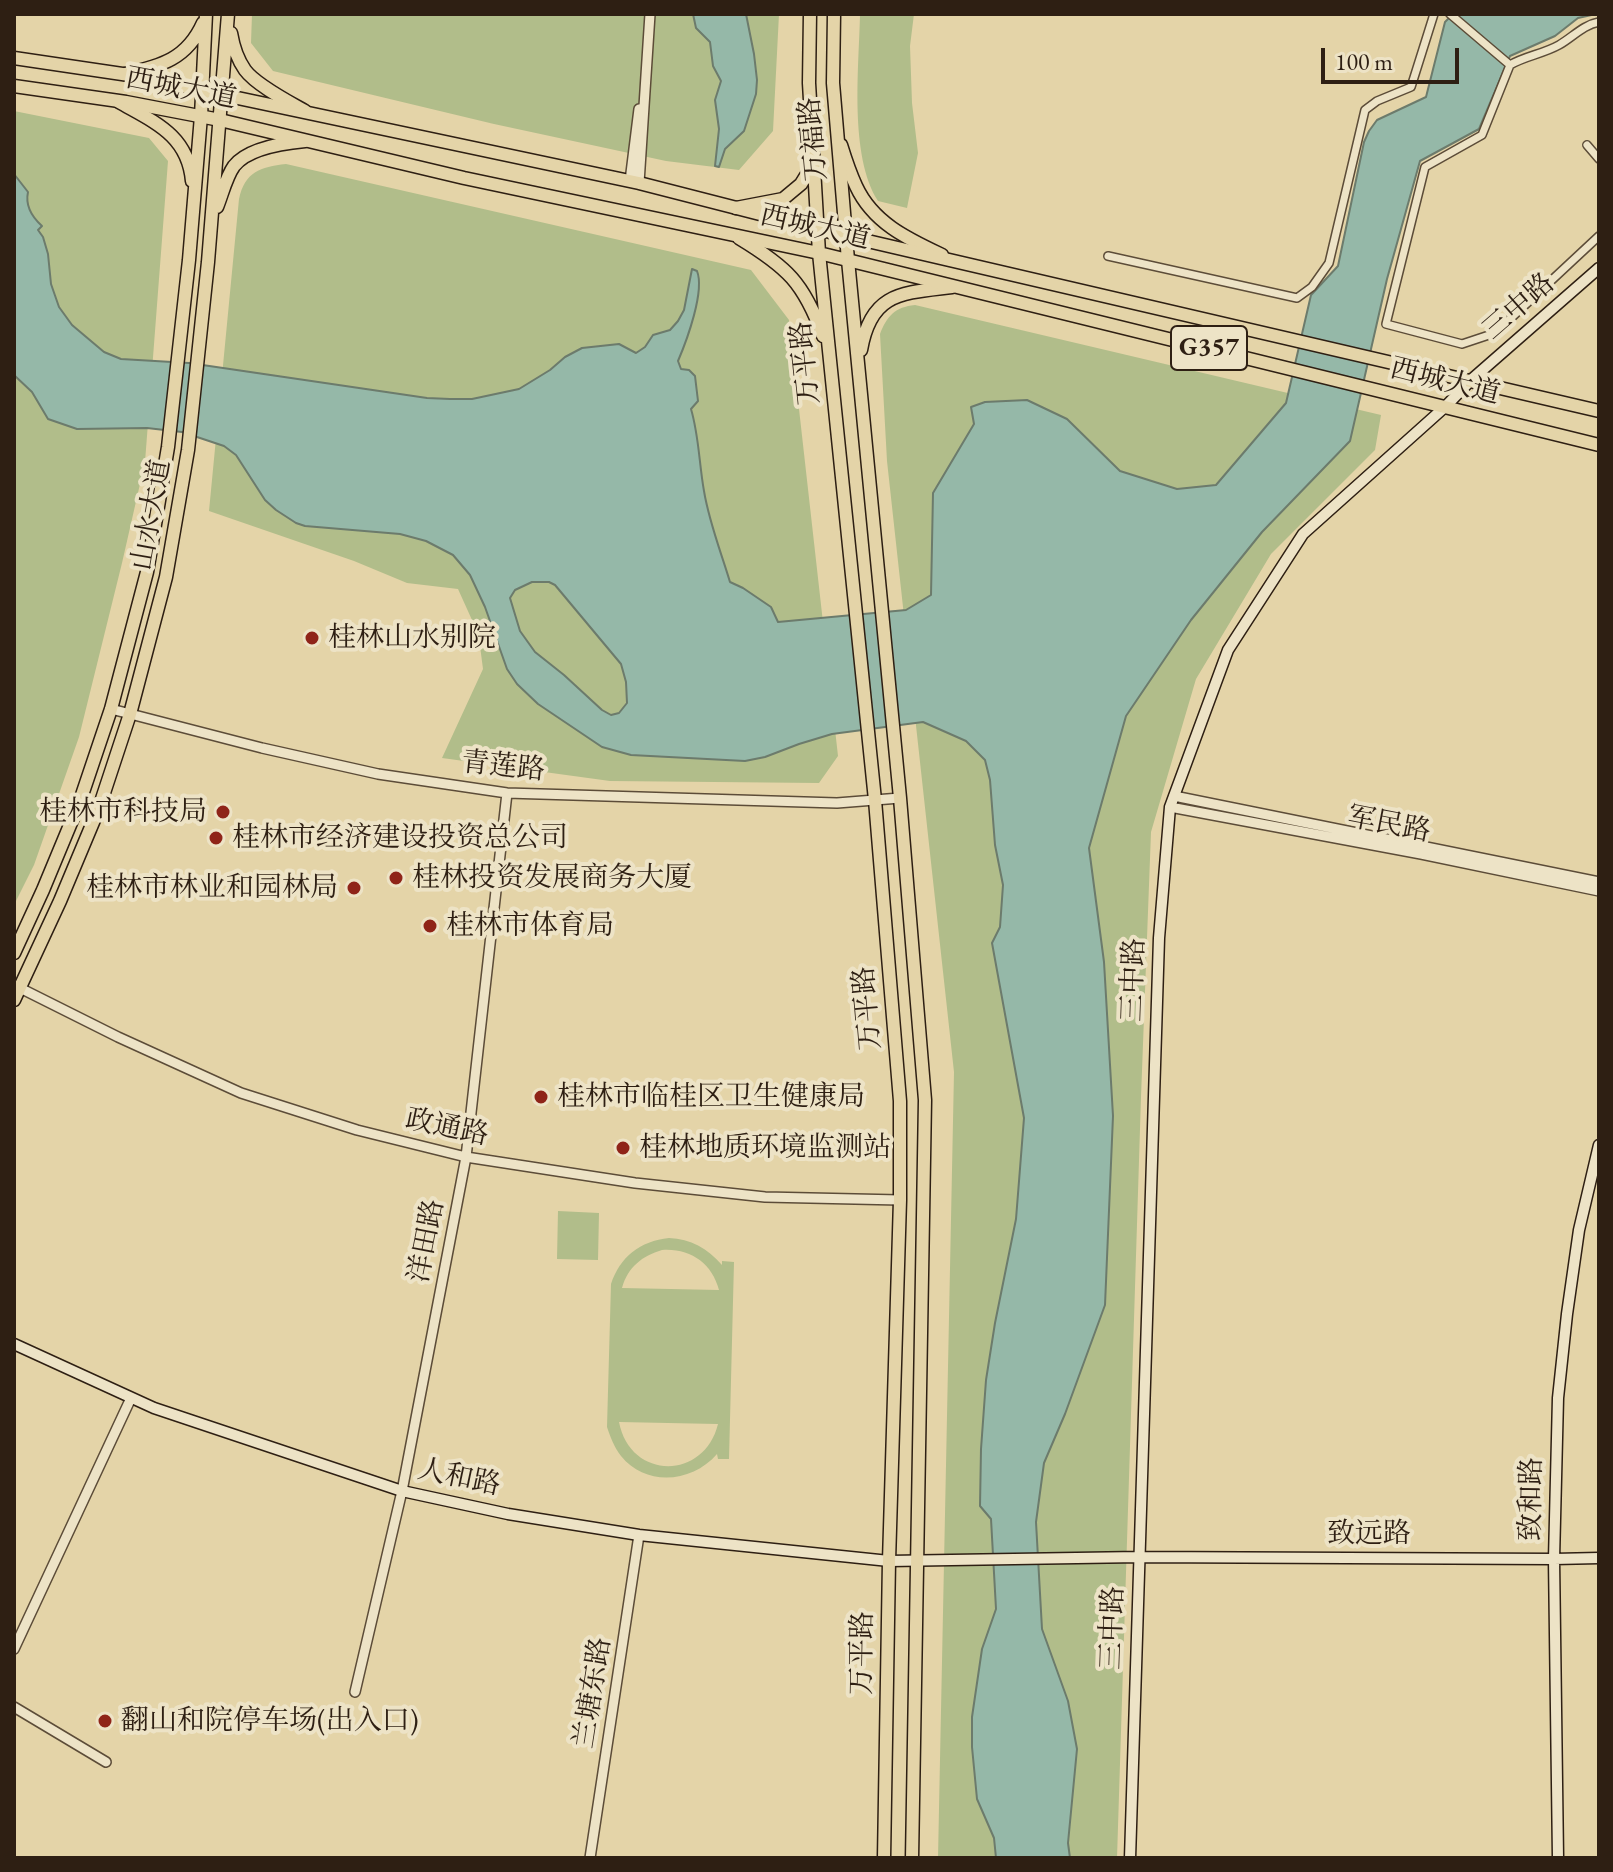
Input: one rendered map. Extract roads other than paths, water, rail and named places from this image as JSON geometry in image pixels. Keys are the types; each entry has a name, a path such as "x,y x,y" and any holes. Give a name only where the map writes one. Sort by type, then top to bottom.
{"main road":[{"name":"万福路","path":"810,14 809,83 819,253"},
{"name":"万福路","path":"834,14 833,83 848,260"},
{"path":"125,74 176,58 196,38 206,15"},
{"name":"山水大道","path":"14,953 80,801 111,709 147,572 168,447 189,260 206,15"},
{"path":"228,15 233,45 246,72 308,113"},
{"name":"山水大道","path":"16,991 60,901 99,808 130,714 166,577 188,450 228,15"},
{"name":"西城大道","path":"14,58 125,74 635,182 846,236 1599,411"},
{"name":"西城大道","path":"14,86 201,116 464,178 819,253 1599,445"},
{"path":"116,100 169,132 180,145 191,172 194,203"},
{"path":"838,136 856,187 873,213 904,237 952,260"},
{"path":"211,225 235,165 255,151 284,143 308,141"},
{"path":"736,208 783,199 801,184 814,163"},
{"path":"733,234 764,253 801,286 830,355"},
{"name":"万平路","path":"819,253 875,800 900,1101 884,1858"},
{"name":"万平路","path":"848,260 900,798 925,1100 912,1858"},
{"name":"三中路","path":"1130,1858 1159,938 1172,801 1228,650 1303,534 1599,268"},
{"path":"858,365 864,332 884,302 899,295 956,286"},
{"name":"致和路","path":"1558,1858 1554,1559 1559,1384 1579,1230 1599,1145"},
{"name":"人和路","path":"14,1344 154,1408 402,1491 508,1514 639,1535 917,1562"},
{"name":"致远路","path":"917,1562 1139,1557 1599,1558"}],"street":[{"path":"635,182 643,142 647,14"},
{"path":"1108,256 1297,298 1304,294 1329,263 1365,110 1377,101 1411,87 1434,14"},
{"path":"1450,14 1510,65"},
{"path":"1599,22 1590,24 1556,47 1510,65 1482,135 1425,167 1386,324 1462,344 1495,333 1599,236"},
{"path":"1587,145 1599,159"},
{"name":"青莲路","path":"111,709 378,774 507,793 821,802 900,798"},
{"name":"洋田路","path":"355,1692 402,1491 466,1157 507,793"},
{"name":"军民路","path":"1172,801 1599,882"},
{"name":"军民路","path":"1172,801 1599,891"},
{"name":"政通路","path":"16,991 241,1093 357,1130 466,1157 635,1183 765,1197 900,1200"},
{"path":"14,1649 131,1398"},
{"name":"兰塘东路","path":"590,1858 639,1535"},
{"path":"14,1707 106,1762"}],"place":[{"name":"桂林山水别院","path":"312,638"},
{"name":"桂林市科技局","path":"223,812"},
{"name":"桂林市经济建设投资总公司","path":"216,838"},
{"name":"桂林投资发展商务大厦","path":"396,878"},
{"name":"桂林市林业和园林局","path":"354,888"},
{"name":"桂林市体育局","path":"430,926"},
{"name":"桂林市临桂区卫生健康局","path":"541,1097"},
{"name":"桂林地质环境监测站","path":"623,1148"},
{"name":"翻山和院停车场(出入口)","path":"105,1721"}]}
